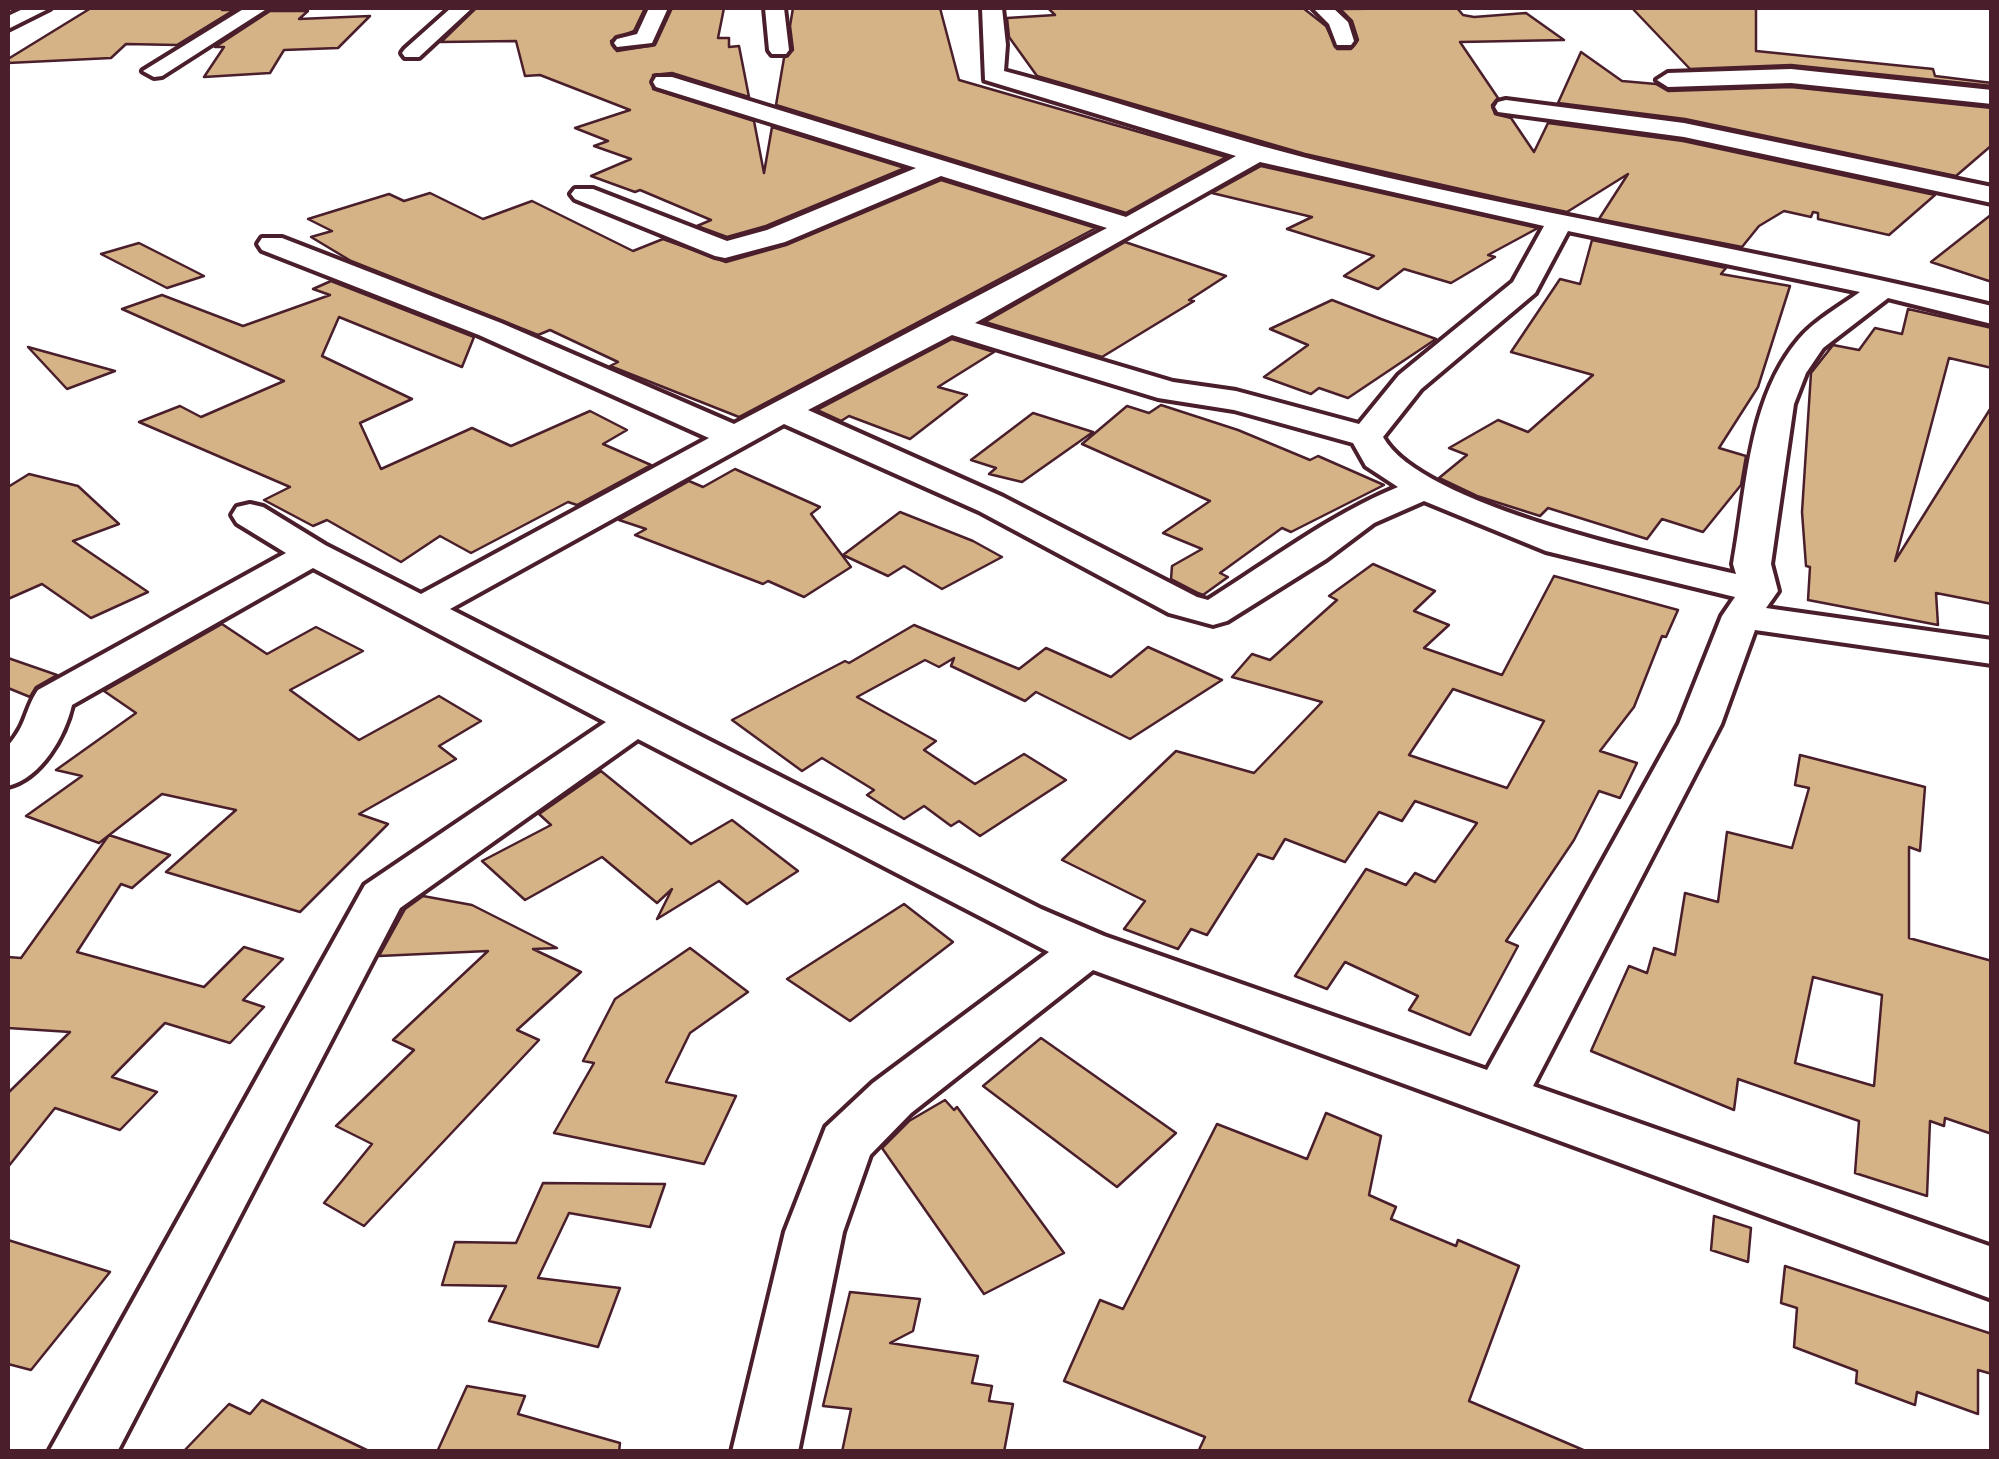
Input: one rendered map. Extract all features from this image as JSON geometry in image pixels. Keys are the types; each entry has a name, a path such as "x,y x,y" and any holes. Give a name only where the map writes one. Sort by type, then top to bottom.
{"street":[{"path":"8,23 40,8"},
{"path":"154,71 258,8"},
{"path":"412,53 462,8"},
{"path":"624,43 644,39 658,8"},
{"path":"774,8 780,50"},
{"path":"992,8 996,45 993,75 1074,95 1257,154 1559,223 1884,287 1992,315"},
{"path":"1322,8 1338,22 1344,41"},
{"path":"1668,80 1807,77 1992,97"},
{"path":"664,82 1126,225"},
{"path":"1506,108 1684,130 1992,195"},
{"path":"424,608 876,360 952,326 1257,154"},
{"path":"584,194 725,250 776,236 940,166"},
{"path":"1366,436 1410,382 1526,287 1559,223"},
{"path":"272,244 490,329 736,437"},
{"path":"1500,1097 1700,724 1750,604 1752,564 1778,404 1790,373 1812,342 1884,287"},
{"path":"952,326 1169,391 1236,401 1366,436 1378,458 1424,489 1558,543 1750,604 1992,652"},
{"path":"784,412 991,504 1183,605 1212,613 1313,551 1362,515 1424,489"},
{"path":"250,516 312,554 424,608 634,722 1024,922 1992,1273"},
{"path":"8,772 46,730 53,699 312,554"},
{"path":"82,1452 382,897 634,722"},
{"path":"765,1452 814,1232 846,1142 892,1098 1087,948"}],"building":[{"path":"91,8 234,10 177,45 126,44 111,58 8,63 8,59"},
{"path":"476,8 645,8 634,31 611,41 617,51 655,45 672,8 724,8 718,38 729,38 729,47 739,46 749,97 672,73 653,75 653,89 754,121 764,173 772,127 905,168 766,226 727,237 697,226 711,220 640,190 635,192 591,176 631,159 594,146 608,141 575,128 630,110 540,75 525,76 516,41 441,42"},
{"path":"793,8 940,8 959,80 1226,157 1126,213 776,105 784,58 793,50"},
{"path":"1048,8 1303,8 1326,26 1337,49 1351,49 1358,40 1352,21 1340,9 1457,8 1463,15 1474,17 1526,13 1564,40 1460,42 1498,98 1492,105 1495,114 1511,118 1534,152 1548,123 1683,141 1935,195 1889,235 1818,219 1818,213 1813,212 1811,217 1784,211 1759,226 1742,247 1599,219 1628,174 1567,212 1305,154 1037,76 1009,37 1007,18 1055,15"},
{"path":"1632,8 1756,8 1756,51 1933,69 1935,76 1992,86 1791,65 1690,69"},
{"path":"270,11 308,11 299,19 370,16 338,48 284,50 270,73 204,77 224,47 215,47"},
{"path":"1581,52 1622,81 1656,84 1668,91 1791,87 1992,108 1992,145 1956,176 1685,119 1558,103"},
{"path":"1261,166 1538,228 1488,255 1495,257 1451,283 1404,269 1378,289 1344,276 1374,256 1287,229 1312,217 1212,193"},
{"path":"941,180 1096,228 739,417 610,366 618,362 550,330 538,335 351,261 311,237 332,231 308,219 389,194 404,201 430,193 483,219 532,201 633,251 663,239 726,262 786,245"},
{"path":"1992,214 1992,282 1931,262"},
{"path":"1592,240 1726,268 1721,274 1790,286 1758,387 1719,448 1746,456 1741,485 1703,532 1662,519 1647,539 1548,508 1540,516 1477,496 1439,478 1467,455 1449,448 1498,420 1528,432 1593,375 1511,352 1560,279 1580,284"},
{"path":"1125,242 1226,276 1189,300 1194,301 1102,357 985,322"},
{"path":"139,243 204,276 167,288 101,254"},
{"path":"331,281 474,337 462,367 339,317 322,356 412,399 360,423 381,469 472,428 511,446 590,411 627,430 603,444 651,465 577,505 568,502 471,553 440,536 401,562 327,520 313,526 264,500 290,487 139,422 180,406 201,417 284,381 122,309 162,295 243,326 330,295 313,289"},
{"path":"1332,300 1436,339 1348,398 1319,388 1311,394 1264,377 1308,345 1270,329"},
{"path":"1908,309 1992,328 1992,368 1949,358 1895,561 1992,406 1992,604 1936,593 1938,625 1808,600 1810,567 1806,566 1802,512 1811,373 1833,345 1859,350 1875,328 1902,334"},
{"path":"952,339 994,352 938,387 967,395 910,439 849,416 841,421 817,410"},
{"path":"28,347 115,371 67,389"},
{"path":"1161,405 1238,430 1310,460 1318,456 1384,485 1291,532 1282,528 1220,573 1228,577 1203,595 1171,579 1172,566 1202,549 1163,533 1210,501 1082,444 1127,406 1149,413"},
{"path":"1033,413 1093,432 1022,482 989,474 996,468 971,460"},
{"path":"735,469 820,507 811,514 851,567 804,597 635,535 646,529 619,520 689,481 703,487"},
{"path":"29,474 78,486 119,524 73,541 148,592 91,618 42,584 8,599 8,487"},
{"path":"900,512 1002,557 942,589 904,566 888,576 843,555"},
{"path":"1373,564 1435,591 1414,611 1449,625 1424,648 1502,675 1554,576 1678,610 1666,637 1662,636 1634,707 1600,751 1637,763 1620,798 1599,791 1574,840 1506,941 1518,946 1470,1035 1409,1010 1418,996 1345,962 1327,989 1295,976 1366,869 1406,885 1415,873 1435,882 1477,823 1415,801 1402,821 1379,812 1345,862 1285,839 1273,859 1258,854 1207,935 1191,929 1178,949 1124,929 1145,901 1062,860 1176,751 1254,773 1322,702 1232,677 1252,654 1270,660 1337,600 1329,596","holes":["1453,689 1544,721 1507,788 1409,755"]},
{"path":"222,624 267,654 316,627 363,651 290,690 359,740 439,696 481,721 439,746 456,759 359,814 388,824 300,912 166,872 236,810 162,794 99,843 26,816 82,776 56,770 136,713 104,691"},
{"path":"914,625 1019,669 1046,648 1111,677 1148,647 1222,680 1130,739 1036,692 1025,701 951,666 954,658 939,667 925,660 857,697 936,741 924,750 975,784 1024,754 1066,780 980,836 959,821 951,826 924,806 904,819 867,795 874,790 822,758 802,771 732,720 845,661 849,663"},
{"path":"8,658 57,675 36,687 30,697 8,688"},
{"path":"1800,755 1925,787 1920,851 1909,847 1909,938 1992,961 1992,1134 1945,1118 1944,1126 1930,1121 1927,1196 1855,1173 1859,1121 1738,1079 1734,1110 1591,1051 1629,966 1647,973 1654,948 1675,955 1685,893 1718,902 1727,832 1792,848 1809,788 1795,785","holes":["1813,977 1882,995 1874,1086 1795,1063"]},
{"path":"601,771 691,844 732,820 798,871 747,904 719,881 657,919 672,889 657,903 602,857 525,900 482,861 551,825 539,814"},
{"path":"109,835 170,855 132,888 121,884 77,952 204,987 244,947 283,959 243,1000 264,1007 230,1043 165,1023 112,1077 157,1092 120,1130 55,1108 8,1167 8,1093 70,1032 8,1028 8,957 21,958"},
{"path":"423,896 472,905 557,948 533,949 581,972 517,1030 539,1040 364,1226 324,1203 372,1144 336,1126 414,1050 393,1040 488,951 379,956 405,909"},
{"path":"904,904 953,942 850,1021 787,979"},
{"path":"690,948 748,992 690,1033 666,1082 736,1096 704,1164 554,1133 594,1063 583,1061 615,999"},
{"path":"1041,1038 1176,1133 1117,1187 983,1086"},
{"path":"945,1100 954,1110 957,1107 1064,1253 984,1294 882,1148 909,1121"},
{"path":"1326,1113 1381,1136 1369,1195 1396,1207 1391,1219 1456,1246 1458,1240 1519,1266 1469,1401 1588,1452 1198,1452 1205,1437 1064,1381 1100,1300 1123,1309 1217,1124 1307,1159"},
{"path":"543,1183 665,1184 650,1227 569,1213 538,1278 620,1288 598,1347 489,1321 506,1286 442,1285 455,1242 516,1243"},
{"path":"1714,1216 1751,1228 1748,1262 1711,1250"},
{"path":"8,1240 110,1272 31,1370 8,1364"},
{"path":"1785,1266 1992,1334 1992,1374 1978,1370 1978,1414 1917,1392 1915,1405 1856,1383 1857,1371 1794,1347 1797,1308 1781,1303"},
{"path":"850,1292 920,1299 913,1331 890,1343 978,1356 972,1383 992,1386 989,1401 1013,1404 1004,1452 842,1452 851,1409 823,1406"},
{"path":"467,1386 525,1396 518,1414 620,1443 619,1452 437,1452"},
{"path":"262,1400 371,1452 183,1452 229,1404 250,1414"}]}
